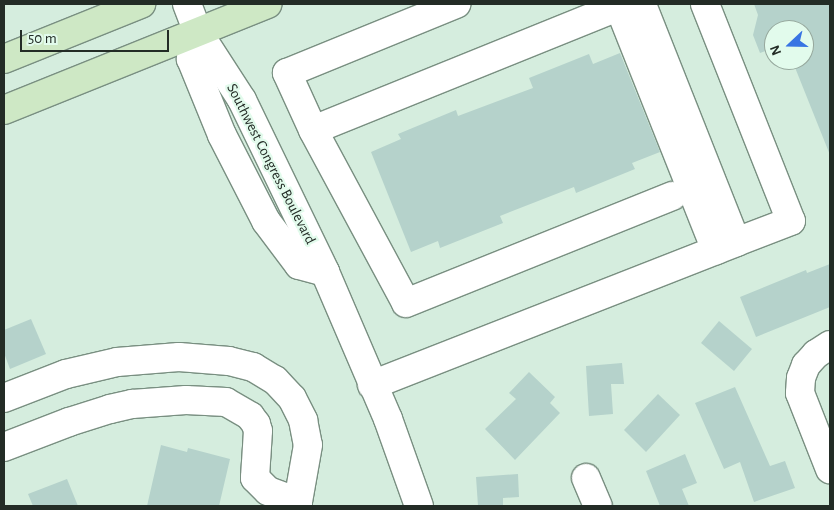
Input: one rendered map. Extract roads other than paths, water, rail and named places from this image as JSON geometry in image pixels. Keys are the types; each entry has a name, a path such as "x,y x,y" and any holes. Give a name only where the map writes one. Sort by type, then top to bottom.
{"main road":[{"path":"4,59 141,4"},
{"path":"4,110 268,4"}],"street":[{"path":"187,4 198,32"},
{"path":"456,4 287,73 313,130 406,303 692,189"},
{"path":"313,130 626,4 665,92 692,189 726,246"},
{"path":"372,385 791,221 705,4"},
{"name":"Southwest Congress Boulevard","path":"198,32 191,58 222,136 262,212 299,265 325,272 388,419 419,506"},
{"path":"830,345 816,354 806,365 801,378 800,393 830,469"},
{"path":"4,398 66,374 117,362 179,357 229,361 253,367 275,380 292,398 303,420 308,445 297,504 268,491 255,478 254,468 258,431 256,424 250,416 226,402 186,400 132,404 110,409 4,447"},
{"path":"586,478 598,506"}]}
